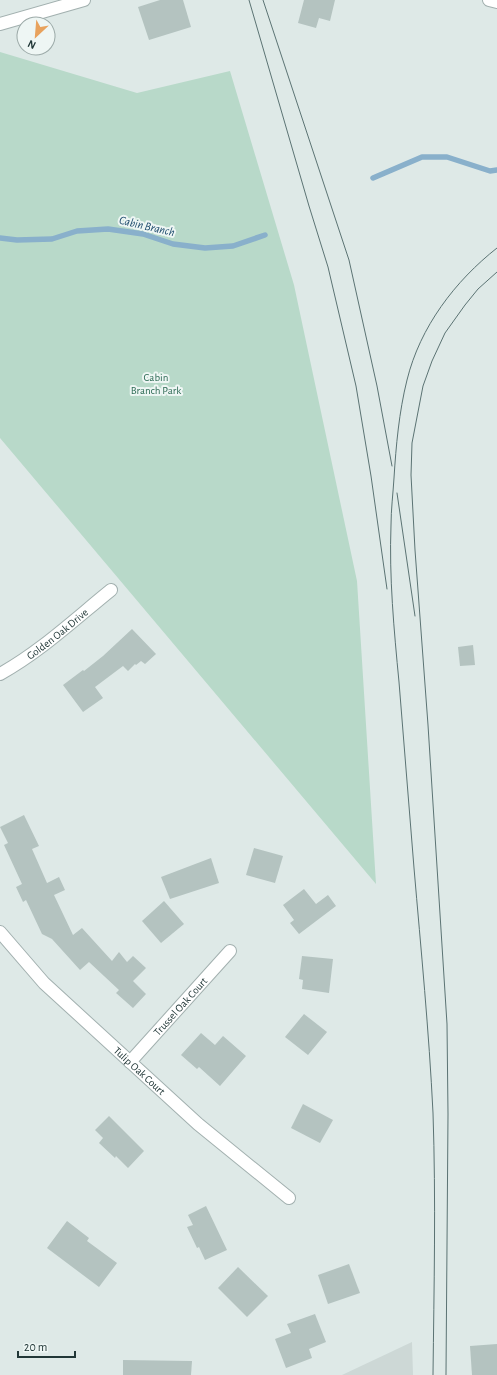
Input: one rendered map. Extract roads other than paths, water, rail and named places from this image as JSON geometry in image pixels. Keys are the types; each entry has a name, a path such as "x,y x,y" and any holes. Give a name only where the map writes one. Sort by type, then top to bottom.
{"street":[{"path":"0,24 84,0"},
{"path":"489,0 497,2"},
{"name":"Golden Oak Drive","path":"0,674 13,667 111,590"},
{"name":"Tulip Oak Court","path":"0,932 44,983 198,1124 289,1198"},
{"name":"Trussel Oak Court","path":"130,1062 230,951"}],"waterway":[{"name":"Cabin Branch","path":"373,178 422,157 447,157 490,171 497,170"},
{"name":"Cabin Branch","path":"0,238 17,240 52,239 77,231 108,229 143,234 173,244 205,248 233,246 265,235"}],"tram line":[{"path":"249,0 328,267 356,386 371,476 387,589"},
{"path":"263,0 349,260 377,386 392,466"},
{"path":"433,1375 435,1211 433,1113 427,1021 392,604 391,514 400,417 404,392 413,360 430,324 441,306 467,275 497,248"},
{"path":"446,1375 448,1114 447,1024 415,550 411,475 412,443 423,386 432,361 445,333 478,289 497,272"},
{"path":"397,493 415,616"}],"park label":[{"name":"Cabin Branch Park","path":"156,383"}]}
